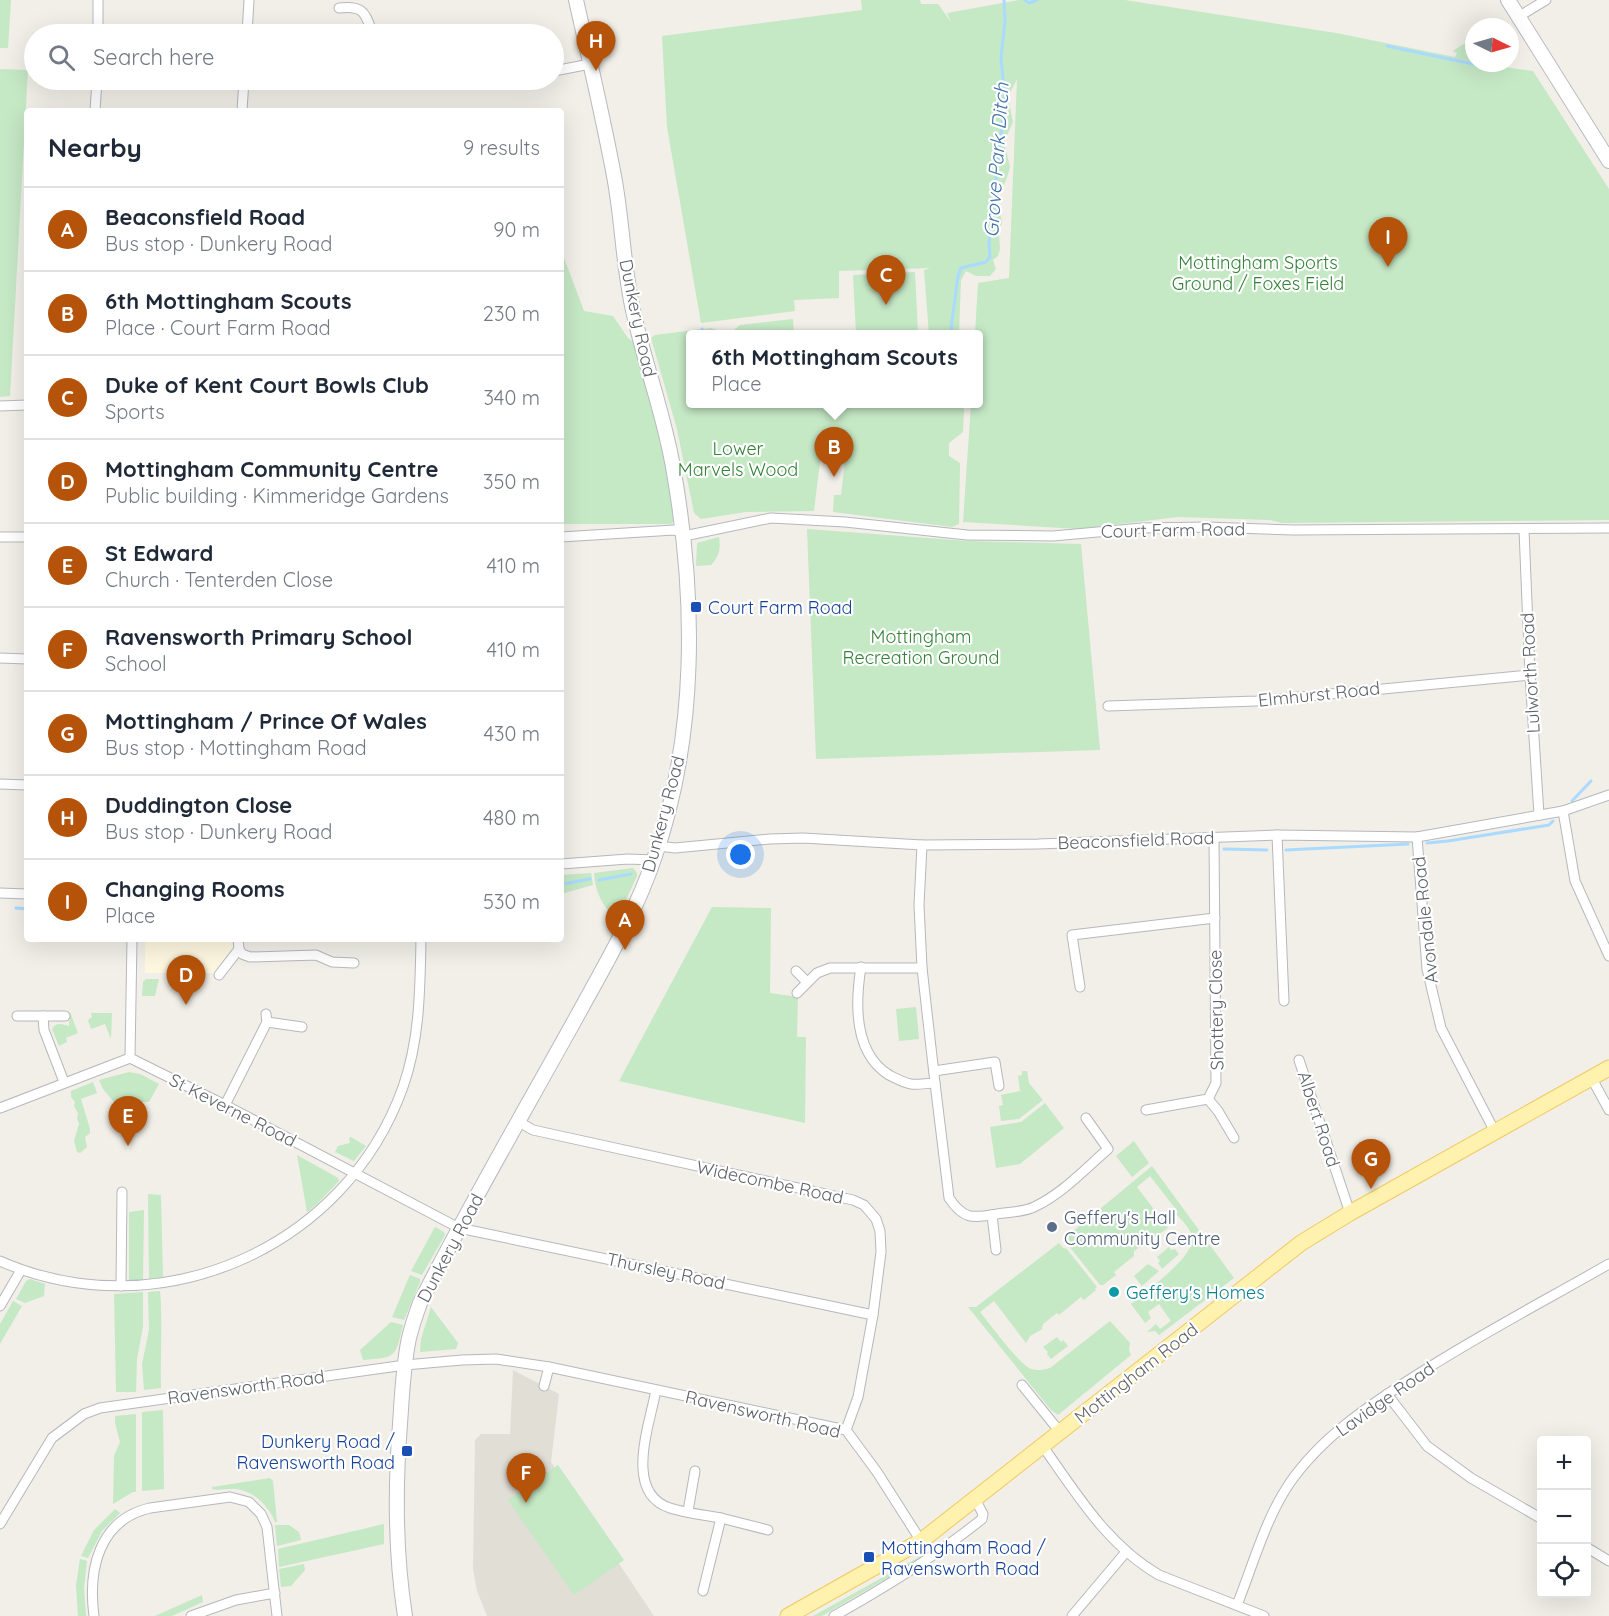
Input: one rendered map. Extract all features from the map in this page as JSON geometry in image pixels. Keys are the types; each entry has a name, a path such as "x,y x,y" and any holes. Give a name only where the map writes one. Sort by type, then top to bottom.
{"main road":[{"name":"Mottingham Road","path":"788,1616 921,1541 1302,1244 1350,1213 1609,1068"}],"street":[{"path":"98,0 98,24"},
{"path":"248,24 249,0"},
{"name":"Dunkery Road","path":"405,1616 400,1583 397,1466 409,1338 420,1303 623,931 654,860 676,781 687,697 688,615 682,533 674,472 634,319 614,178 576,0"},
{"path":"1508,0 1609,161"},
{"path":"1518,17 1546,0"},
{"path":"339,8 354,8 363,12 370,24"},
{"path":"564,68 590,64"},
{"path":"95,108 96,90"},
{"path":"242,108 243,90"},
{"path":"0,406 24,405"},
{"name":"Court Farm Road","path":"564,537 674,530 689,535 771,519 835,521 967,535 1053,536 1143,528 1205,527 1304,530 1609,528"},
{"name":"Lulworth Road","path":"1524,530 1539,815"},
{"path":"0,537 24,537"},
{"path":"0,658 24,659"},
{"name":"Elmhurst Road","path":"1108,706 1256,701 1530,675"},
{"path":"0,784 24,785"},
{"name":"Beaconsfield Road","path":"658,846 675,848 803,838 922,845 1038,844 1277,835 1417,837 1563,811 1609,795"},
{"path":"1563,811 1575,881 1609,956"},
{"path":"1277,835 1284,1001"},
{"name":"Shottery Close","path":"1208,1099 1216,1083 1214,837"},
{"name":"Avondale Road","path":"1417,837 1427,969 1441,1028 1495,1132"},
{"path":"922,845 919,905 922,968 949,1198 962,1215 977,1217 1033,1208 1063,1189 1108,1149 1086,1118"},
{"path":"564,864 628,859 654,860"},
{"path":"0,893 24,894"},
{"path":"1080,987 1072,934 1215,918"},
{"path":"0,1108 130,1058 132,942"},
{"path":"0,1261 21,1270 54,1279 86,1284 145,1285 185,1279 229,1266 264,1250 297,1229 355,1173 390,1118 403,1088 413,1053 419,1016 421,942"},
{"path":"239,944 242,954 250,957 316,954 332,962 354,963"},
{"path":"219,975 239,944"},
{"path":"861,967 858,1000 860,1028 867,1051 881,1069 894,1077 910,1084 935,1083"},
{"path":"797,993 817,973 830,968 922,968"},
{"path":"796,971 807,982"},
{"path":"17,1016 65,1016"},
{"path":"43,1016 44,1030 64,1082"},
{"path":"225,1105 267,1018 302,1026"},
{"name":"St Keverne Road","path":"130,1058 225,1105 459,1228"},
{"name":"Albert Road","path":"1299,1060 1350,1213"},
{"path":"934,1071 995,1062 999,1086"},
{"path":"1591,1077 1608,1107"},
{"path":"1146,1110 1208,1099 1234,1138"},
{"name":"Widecombe Road","path":"519,1122 533,1130 853,1200 864,1205 876,1219 880,1231 879,1270 858,1397 846,1430"},
{"path":"121,1286 122,1192"},
{"path":"992,1215 996,1250"},
{"name":"Thursley Road","path":"459,1228 873,1315"},
{"name":"Lavidge Road","path":"1237,1605 1274,1510 1309,1457 1336,1432 1387,1394 1449,1354 1609,1264"},
{"path":"0,1306 21,1270"},
{"name":"Ravensworth Road","path":"0,1524 46,1446 58,1432 84,1414 115,1405 405,1365 496,1359 549,1367 846,1430 877,1472 921,1541"},
{"path":"544,1386 549,1367"},
{"path":"1022,1385 1060,1432"},
{"path":"656,1390 642,1470 643,1481 652,1496 671,1509 768,1530"},
{"path":"1387,1394 1427,1446 1471,1478 1537,1516"},
{"path":"1042,1445 1102,1529 1126,1552 1159,1575 1264,1616"},
{"path":"688,1511 695,1471"},
{"path":"94,1616 92,1579 94,1566 102,1546 114,1528 140,1510 202,1500 237,1498 249,1502 261,1514 267,1527 277,1616"},
{"path":"834,1616 888,1586 982,1519 983,1514 975,1499"},
{"path":"703,1591 721,1518"},
{"path":"1591,1550 1609,1561"},
{"path":"1072,1616 1126,1552"},
{"path":"190,1616 236,1600 275,1593"}],"shaded area":[{"path":"145,942 236,942 237,948 217,973 145,973"},
{"path":"513,1370 559,1394 551,1462 654,1616 487,1616 477,1591 473,1569 475,1440 481,1434 510,1434"}],"green space":[{"path":"0,0 11,0 8,48 0,48"},
{"name":"Mottingham Sports Ground / Foxes Field","path":"861,0 920,0 921,4 938,4 951,22 947,13 1019,0 1125,0 1336,33 1455,57 1457,53 1453,51 1465,43 1465,72 1519,72 1519,69 1533,71 1609,189 1609,520 1282,523 1270,520 1178,517 1078,529 963,522 971,408 983,408 983,330 975,330 978,283 1009,278 1017,79 1008,97 1013,122 1004,142 1010,167 1006,181 999,192 1002,222 999,234 1000,249 998,256 993,260 996,269 990,276 976,276 966,271 961,280 959,330 929,330 924,270 930,268 839,271 839,298 794,300 795,311 701,323 667,127 662,36 862,10"},
{"path":"0,69 24,70 24,90 27,90 26,108 24,108 10,396 0,397"},
{"name":"Lower Marvels Wood","path":"564,258 584,311 613,316 628,338 639,346 661,425 675,516 672,524 564,524"},
{"path":"915,272 918,330 856,330 853,275"},
{"name":"Lower Marvels Wood","path":"793,319 794,330 734,330 740,325"},
{"name":"Lower Marvels Wood","path":"711,328 718,330 695,330"},
{"name":"Lower Marvels Wood","path":"686,331 686,408 963,408 963,432 949,443 949,456 960,463 959,524 952,527 833,512 834,495 841,495 845,461 826,458 827,454 821,453 814,511 746,512 701,519 694,513 677,429 651,338 655,335"},
{"name":"Mottingham Recreation Ground","path":"807,529 968,541 1081,544 1100,750 816,759"},
{"path":"719,537 718,556 714,562 711,565 696,566 697,543"},
{"path":"633,868 637,876 618,917 612,914 600,898 594,873"},
{"path":"591,873 593,885 564,893 564,875"},
{"path":"712,907 771,908 770,993 798,997 797,1037 806,1037 805,1123 619,1081"},
{"path":"146,979 159,979 155,996 142,996 143,982"},
{"path":"916,1007 919,1039 899,1041 896,1009"},
{"path":"70,1012 78,1033 66,1038 67,1042 59,1046 52,1029 58,1024 69,1026"},
{"path":"91,1013 112,1013 111,1039 105,1024 91,1029 88,1020 92,1017"},
{"path":"1022,1071 1027,1071 1029,1083 1043,1100 1019,1119 1001,1121 999,1106 1003,1105 1001,1095 1020,1091 1018,1076 1022,1075"},
{"path":"129,1072 140,1074 159,1084 149,1102 114,1102 103,1089 99,1080"},
{"path":"93,1082 97,1093 81,1099 90,1133 85,1137 87,1147 80,1153 77,1152 74,1141 79,1124 71,1091"},
{"path":"1045,1103 1064,1128 1020,1164 996,1168 990,1127 1021,1122"},
{"path":"349,1138 366,1146 354,1161 335,1152 338,1146 350,1143"},
{"path":"1134,1141 1149,1163 1132,1177 1116,1156"},
{"path":"297,1155 338,1178 339,1181 307,1212"},
{"path":"1152,1166 1234,1278 1159,1335 1155,1331 1147,1332 1156,1324 1160,1329 1171,1321 1159,1304 1148,1312 1151,1318 1145,1323 1131,1304 1158,1283 1178,1263 1191,1245 1192,1237 1188,1227 1176,1214 1178,1212 1150,1176 1137,1187 1168,1228 1134,1251 1134,1256 1114,1272 1116,1275 1103,1285 1100,1285 1069,1246 1072,1244 1066,1237"},
{"path":"148,1194 161,1195 163,1278 149,1280"},
{"path":"144,1210 143,1282 129,1282 129,1212"},
{"path":"435,1227 445,1235 422,1275 411,1271"},
{"path":"1059,1243 1064,1249 1066,1248 1097,1287 1096,1290 1084,1300 1081,1297 1059,1315 1057,1313 1043,1324 1042,1329 1030,1336 1026,1343 994,1301 980,1312 1004,1343 1025,1365 1034,1370 1050,1368 1110,1321 1130,1343 1131,1355 1058,1415 1051,1410 968,1307 976,1307"},
{"path":"1169,1247 1171,1250 1175,1249 1179,1254 1162,1269 1157,1257"},
{"path":"1148,1264 1159,1271 1142,1286 1134,1276"},
{"path":"410,1275 420,1279 420,1282 404,1320 392,1317"},
{"path":"30,1279 45,1284 44,1296 25,1303 16,1299 26,1281"},
{"path":"160,1291 161,1388 144,1390 142,1364 149,1330 148,1292"},
{"path":"143,1292 143,1327 137,1359 136,1392 116,1392 114,1294"},
{"path":"13,1301 22,1306 0,1344 0,1324"},
{"path":"431,1307 458,1343 456,1349 420,1352 421,1339"},
{"path":"391,1322 403,1325 396,1350 393,1354 382,1358 363,1360 360,1350"},
{"path":"1057,1337 1068,1346 1051,1359 1043,1347"},
{"path":"163,1410 164,1489 142,1491 142,1412"},
{"path":"136,1414 136,1492 113,1504 114,1456 120,1442 115,1416"},
{"path":"558,1465 624,1560 574,1595 508,1500"},
{"path":"270,1478 273,1481 277,1522 265,1505 255,1496 243,1490 212,1489 212,1487"},
{"path":"115,1509 120,1513 102,1531 88,1558 81,1556 94,1530"},
{"path":"384,1524 384,1544 279,1567 278,1549"},
{"path":"275,1525 289,1525 299,1532 301,1540 277,1546"},
{"path":"923,1555 925,1556 822,1616 813,1616"},
{"path":"80,1559 87,1561 84,1588 86,1616 78,1616 76,1585"},
{"path":"304,1564 305,1570 291,1586 281,1587 279,1569"},
{"path":"202,1595 203,1602 172,1616 155,1616"}],"waterway":[{"name":"Grove Park Ditch","path":"952,330 957,282 961,268 986,262 990,257 989,243 1005,99 1001,58 1005,20 1004,0"},
{"name":"Grove Park Ditch","path":"1025,0 1029,3 1037,0"},
{"name":"Grove Park Ditch","path":"1387,46 1465,62"},
{"path":"1572,801 1591,781"},
{"path":"1427,843 1549,825 1553,821"},
{"path":"1286,850 1408,844"},
{"path":"1224,849 1267,850"},
{"path":"599,880 631,874"},
{"path":"564,884 590,879"},
{"path":"16,908 24,909"}],"place":[{"name":"Duddington Close","path":"596,71"},
{"name":"Changing Rooms","path":"1388,267"},
{"name":"Duke of Kent Court Bowls Club","path":"886,305"},
{"name":"6th Mottingham Scouts","path":"834,477"},
{"name":"Court Farm Road","path":"696,607"},
{"name":"Beaconsfield Road","path":"625,950"},
{"name":"Mottingham Community Centre","path":"186,1005"},
{"name":"St Edward","path":"128,1146"},
{"name":"Mottingham / Prince Of Wales","path":"1371,1189"},
{"name":"Geffery's Hall Community Centre","path":"1052,1227"},
{"name":"Geffery's Homes","path":"1114,1292"},
{"name":"Dunkery Road / Ravensworth Road","path":"407,1451"},
{"name":"Ravensworth Primary School","path":"526,1503"},
{"name":"Mottingham Road / Ravensworth Road","path":"869,1557"}]}
